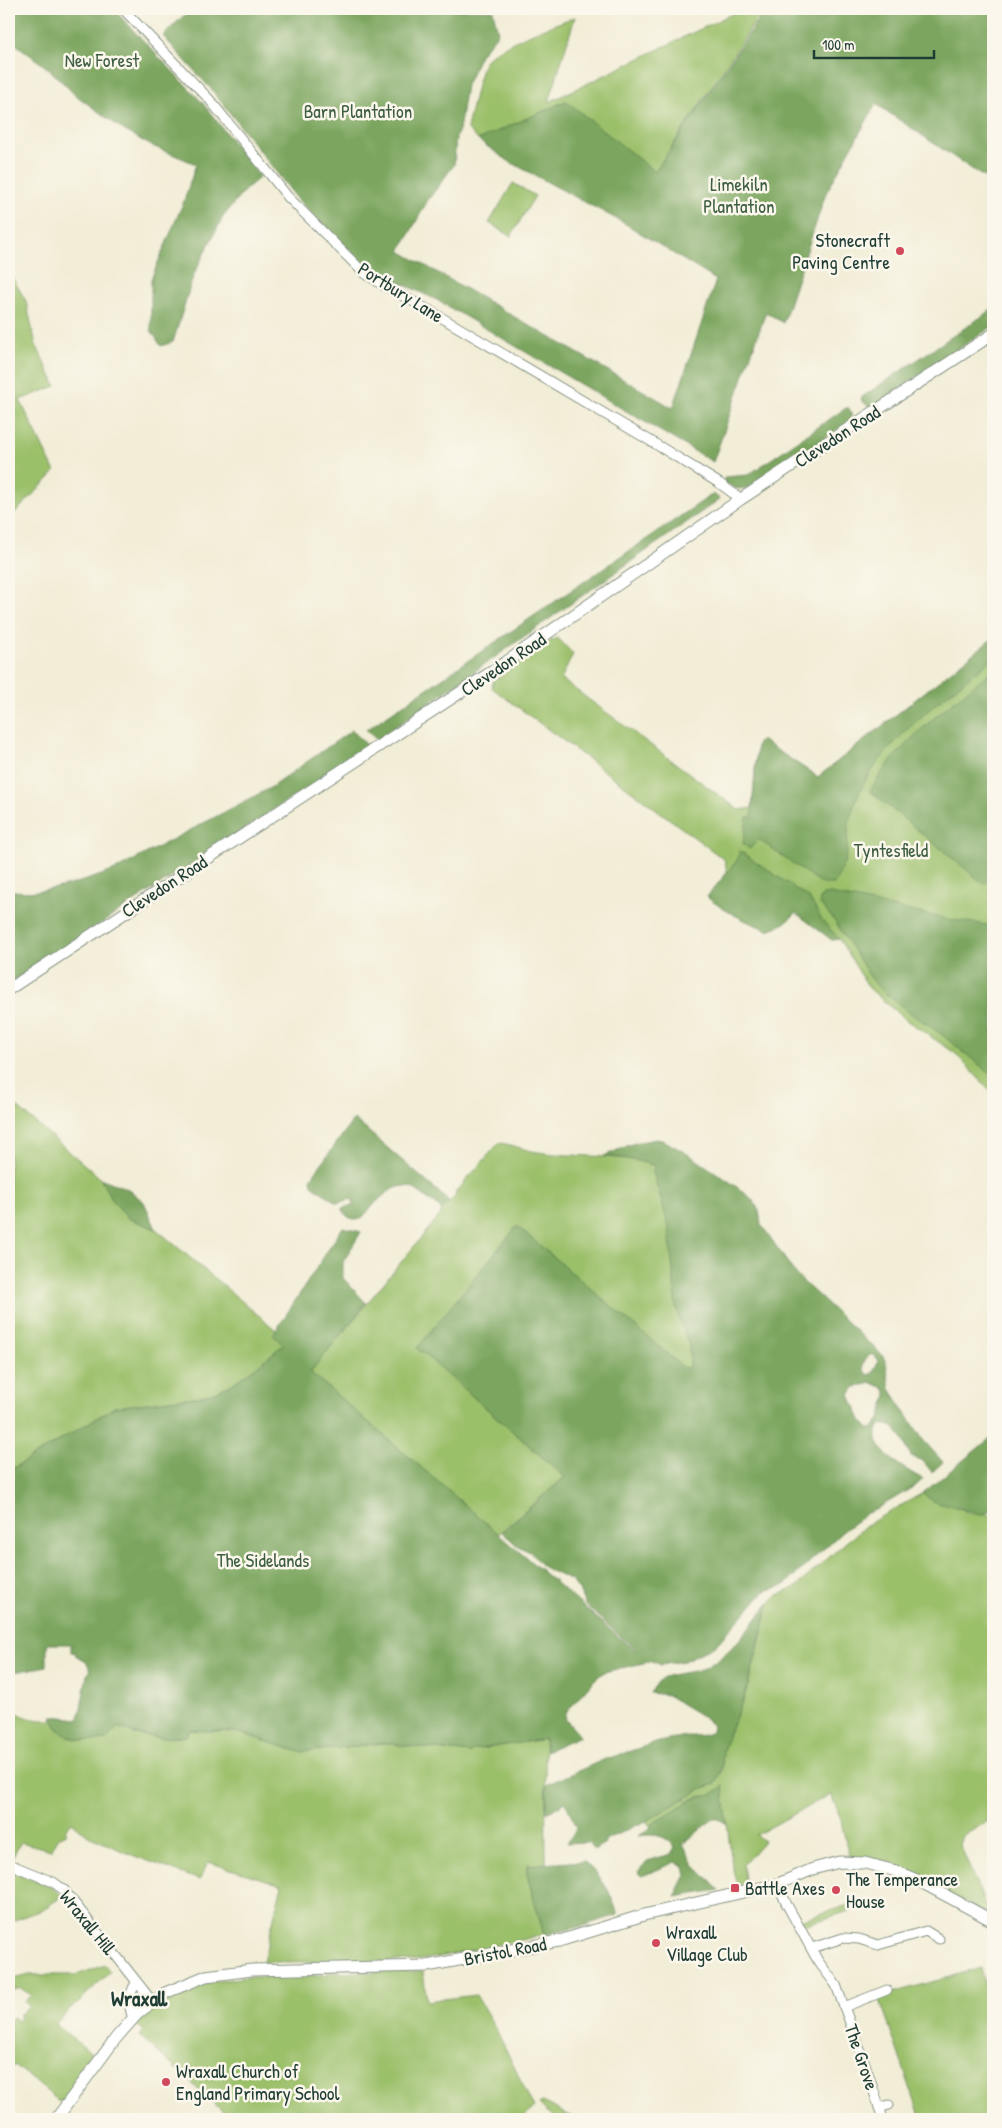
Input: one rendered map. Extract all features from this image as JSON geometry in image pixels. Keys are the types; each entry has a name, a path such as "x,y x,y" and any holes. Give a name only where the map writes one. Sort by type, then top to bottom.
{"main road":[{"name":"Clevedon Road","path":"9,989 498,667 741,499 993,334"},
{"name":"Bristol Road","path":"56,2119 133,2018 152,2001 180,1985 218,1974 252,1970 427,1966 559,1940 658,1911 778,1884 826,1865 851,1862 884,1867 907,1875 993,1921"}],"street":[{"name":"Portbury Lane","path":"122,9 209,99 268,174 294,203 364,272 641,435 741,499"},
{"name":"Wraxall Hill","path":"9,1864 53,1882 64,1890 152,2001"},
{"name":"The Grove","path":"778,1884 786,1903 821,1966 836,1985 883,2119"},
{"path":"812,1948 843,1938 859,1939 878,1945 913,1938 926,1930 939,1940"},
{"path":"133,2018 130,2001 131,1992 136,1983"},
{"name":"The Grove","path":"844,2007 882,1989"},
{"name":"The Grove","path":"880,2108 889,2104"}],"green space":[{"name":"New Forest","path":"9,9 113,9 202,102 260,177 244,191 223,217 194,274 173,342 161,346 151,330 151,279 184,201 196,164 150,145 122,129 73,93 50,70 9,39"},
{"path":"196,9 493,10 498,33 480,55 466,85 459,130 456,137 454,165 428,200 400,251 673,408 716,280 624,223 510,162 478,140 566,101 655,172 766,9 993,9 993,181 979,174 876,104 826,193 783,323 766,312 713,462 437,300 386,276 357,258 299,201 211,89 163,36 182,17"},
{"path":"742,9 763,10 654,173 566,101 478,140 467,128 485,61 501,48 513,42 575,17 549,102"},
{"path":"513,183 535,196 511,236 489,223"},
{"path":"9,272 26,301 36,345 56,386 20,400 55,472 9,519"},
{"path":"993,309 993,326 873,406 868,406 861,400 862,397"},
{"path":"846,408 849,408 852,417 850,421 748,488 737,489 723,482 725,477 748,475"},
{"path":"713,494 720,499 377,740 366,730"},
{"name":"Tyntesfield","path":"558,638 573,654 561,679 739,810 752,808 757,745 761,740 818,777 993,638 993,1094 955,1053 903,1018 869,988 839,939 832,940 796,913 783,924 768,930 736,916 707,897 727,873 725,860 492,688 493,681 550,641"},
{"path":"993,638 993,658 900,736 870,773 859,793 852,813 848,828 846,856 834,884 822,884 758,839 750,849 743,844 747,817 752,817 757,745 761,740 818,777"},
{"path":"993,670 993,878 984,884 870,791 895,756 910,740 942,711"},
{"path":"352,730 369,747 9,984 9,890 21,892 47,890 113,871 270,788"},
{"path":"740,851 809,898 822,920 839,939 832,940 796,913 783,924 768,930 736,916 707,897 738,859"},
{"path":"830,894 948,919 993,926 993,1076 940,1033 906,1010 878,987 834,920 820,904 820,899 823,895"},
{"path":"9,1100 100,1178 111,1198 128,1218 156,1229 276,1330 273,1335 283,1345 255,1368 218,1391 202,1396 115,1407 9,1471"},
{"path":"354,1119 449,1201 441,1209 416,1190 405,1186 398,1187 377,1202 361,1219 347,1216 342,1208 354,1205 352,1199 337,1203 312,1185 311,1178"},
{"name":"The Sidelands","path":"657,1139 665,1141 733,1184 752,1199 759,1210 761,1224 796,1275 882,1355 886,1362 890,1389 924,1441 943,1462 932,1472 922,1460 911,1457 896,1430 886,1425 880,1425 877,1434 878,1442 883,1450 898,1464 923,1479 918,1484 867,1513 842,1532 785,1585 765,1591 715,1646 684,1661 661,1665 652,1661 604,1672 592,1682 565,1714 566,1720 580,1736 546,1751 545,1739 473,1750 470,1753 383,1743 300,1752 237,1732 189,1730 186,1736 160,1738 135,1734 118,1727 106,1740 98,1740 73,1738 60,1730 52,1716 79,1719 87,1675 91,1670 86,1662 76,1656 76,1653 71,1652 71,1644 47,1644 47,1666 9,1673 9,1471 115,1407 202,1396 232,1384 255,1368 283,1345 273,1335 343,1227 361,1232 343,1262 343,1278 366,1303 310,1372 635,1649 585,1605 579,1590 572,1581 543,1567 530,1552 518,1546 502,1532 565,1477 417,1348 517,1226 684,1368 688,1368 690,1363 689,1346 676,1308 669,1227 653,1172 654,1165 625,1158 604,1156 634,1143","holes":["873,1354 878,1361 873,1373 869,1375 863,1368 866,1358","872,1383 884,1388 887,1394 880,1419 872,1429 869,1429 861,1420 850,1395 855,1387"]},
{"path":"499,1143 537,1152 610,1157 654,1165 669,1227 691,1355 690,1364 688,1368 685,1368 417,1348 565,1477 498,1534 310,1372 441,1214 441,1209 455,1197 456,1192"},
{"path":"100,1178 128,1189 144,1202 156,1229 128,1218 111,1198"},
{"path":"993,1436 993,1510 985,1513 976,1513 940,1504 931,1500 923,1493"},
{"path":"923,1493 938,1503 958,1507 969,1513 988,1514 993,1518 993,1818 963,1836 960,1845 990,1916 892,1864 849,1856 840,1817 831,1794 756,1835 764,1841 743,1865 746,1885 737,1885 732,1866 723,1787 714,1793 692,1799 655,1822 651,1827 646,1821 703,1788 715,1784 722,1770 722,1753 727,1738 750,1679 770,1602 776,1596 796,1587 870,1523"},
{"path":"770,1602 749,1683 726,1740 720,1774 715,1784 703,1788 646,1821 605,1840 605,1843 594,1850 588,1842 567,1843 577,1827 565,1802 547,1813 546,1785 603,1760 655,1743 681,1737 707,1735 712,1732 713,1726 705,1718 667,1695 650,1693 662,1678 702,1669 717,1660 742,1637"},
{"path":"9,1707 19,1714 30,1718 53,1720 62,1733 75,1739 83,1740 106,1740 118,1727 135,1734 160,1738 186,1736 189,1730 237,1732 300,1752 383,1743 470,1753 473,1750 545,1739 546,1863 527,1866 527,1874 544,1935 415,1961 263,1962 282,1885 208,1862 200,1880 137,1857 88,1836 72,1822 65,1830 67,1832 59,1837 51,1850 21,1842 10,1861"},
{"path":"723,1786 727,1824 719,1819 713,1819 683,1844 695,1866 719,1890 675,1897 686,1875 684,1866 676,1862 642,1876 639,1874 638,1872 641,1868 648,1862 671,1855 675,1848 668,1840 659,1836 638,1836 647,1831 655,1822 692,1799 714,1793"},
{"path":"584,1861 605,1885 618,1915 544,1935 527,1874 527,1865"},
{"path":"9,1870 50,1886 63,1896 40,1911 9,1922"},
{"path":"855,1903 856,1909 804,1925 800,1920"},
{"path":"105,1965 110,1972 55,2024 96,2057 61,2103 15,2065 9,2069 9,2021 12,2018 17,2021 21,2016 19,2015 29,2006 24,2002 31,1995 20,1988 18,1990 15,1988 9,1996 9,1980 30,1975 76,1975"},
{"path":"981,1968 993,2018 993,2119 921,2119 879,1997"},
{"path":"423,1971 427,2001 476,1995 496,2029 534,2108 521,2119 231,2119 140,2036 144,2031 136,2024 156,2006 170,1997 207,1983 247,1977"},
{"path":"542,2102 577,2119 554,2119 539,2104"}],"place":[{"name":"Stonecraft Paving Centre","path":"900,251"},
{"name":"Battle Axes","path":"735,1888"},
{"name":"The Temperance House","path":"836,1890"},
{"name":"Wraxall Village Club","path":"656,1943"},
{"name":"Wraxall Church of England Primary School","path":"166,2082"}],"district":[{"name":"Wraxall","path":"139,1999"}],"park label":[{"name":"Barn Plantation","path":"358,111"},
{"name":"Limekiln Plantation","path":"739,195"}]}
